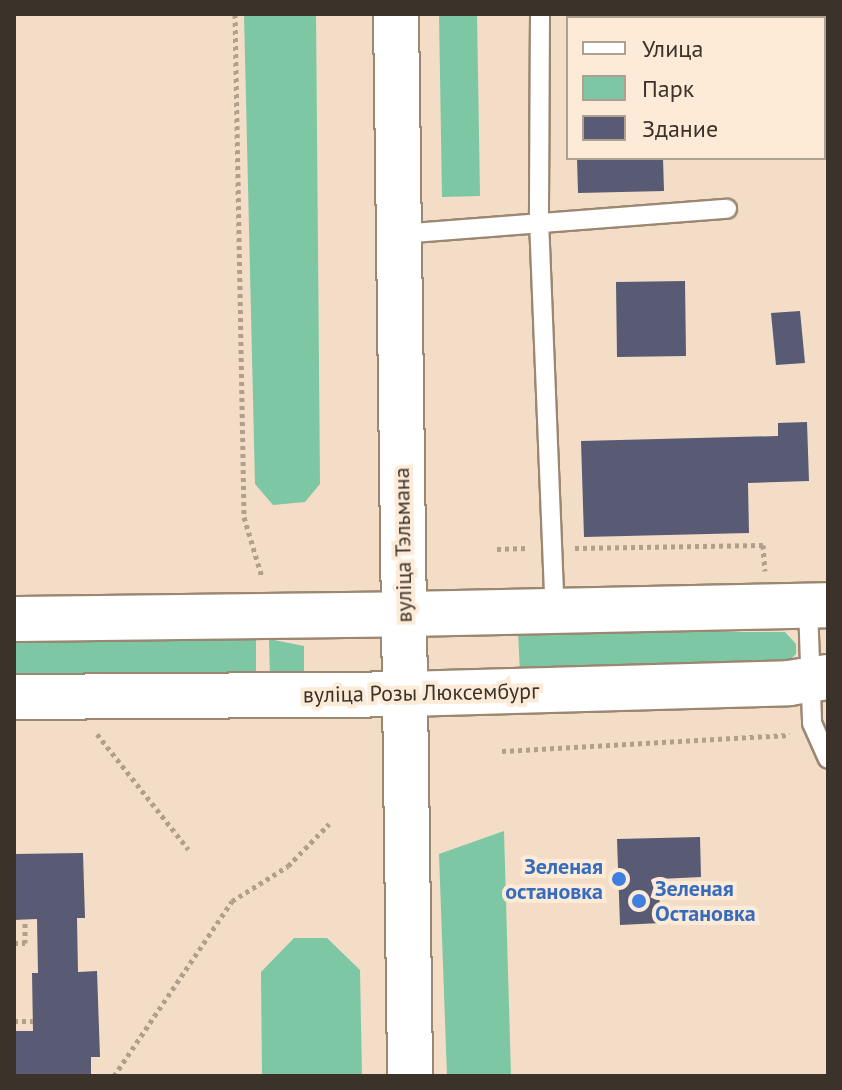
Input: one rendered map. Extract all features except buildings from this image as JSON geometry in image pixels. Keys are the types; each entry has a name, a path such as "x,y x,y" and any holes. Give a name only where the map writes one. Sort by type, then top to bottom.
{"main road":[{"name":"вуліца Тэльмана","path":"396,14 410,1076"},
{"path":"14,619 818,605"},
{"name":"вуліца Розы Люксембург","path":"14,697 406,694 820,678"}],"lane":[{"path":"540,14 539,220 555,611"},
{"path":"399,234 539,220 727,209"},
{"path":"818,605 820,678 812,723 828,759"}],"path":[{"path":"235,14 244,517 262,577"},
{"path":"497,549 763,545 766,577"},
{"path":"88,722 188,849"},
{"path":"502,751 785,738 812,723"},
{"path":"114,1076 232,901 288,866 329,824"},
{"path":"14,943 25,943 25,919"},
{"path":"14,1021 33,1021"}],"green space":[{"path":"244,14 316,14 320,484 305,502 273,505 255,484"},
{"path":"439,14 477,14 480,196 442,197"},
{"path":"518,632 785,632 796,644 796,654 786,664 520,673"},
{"path":"256,639 256,679 14,680 14,641"},
{"path":"269,639 304,646 304,671 270,679"},
{"path":"504,831 511,1076 447,1076 439,854"},
{"path":"294,938 327,938 360,970 362,1076 262,1076 261,972"}],"place":[{"name":"Зеленая остановка","path":"619,879"},
{"name":"Зеленая Остановка","path":"639,901"}]}
